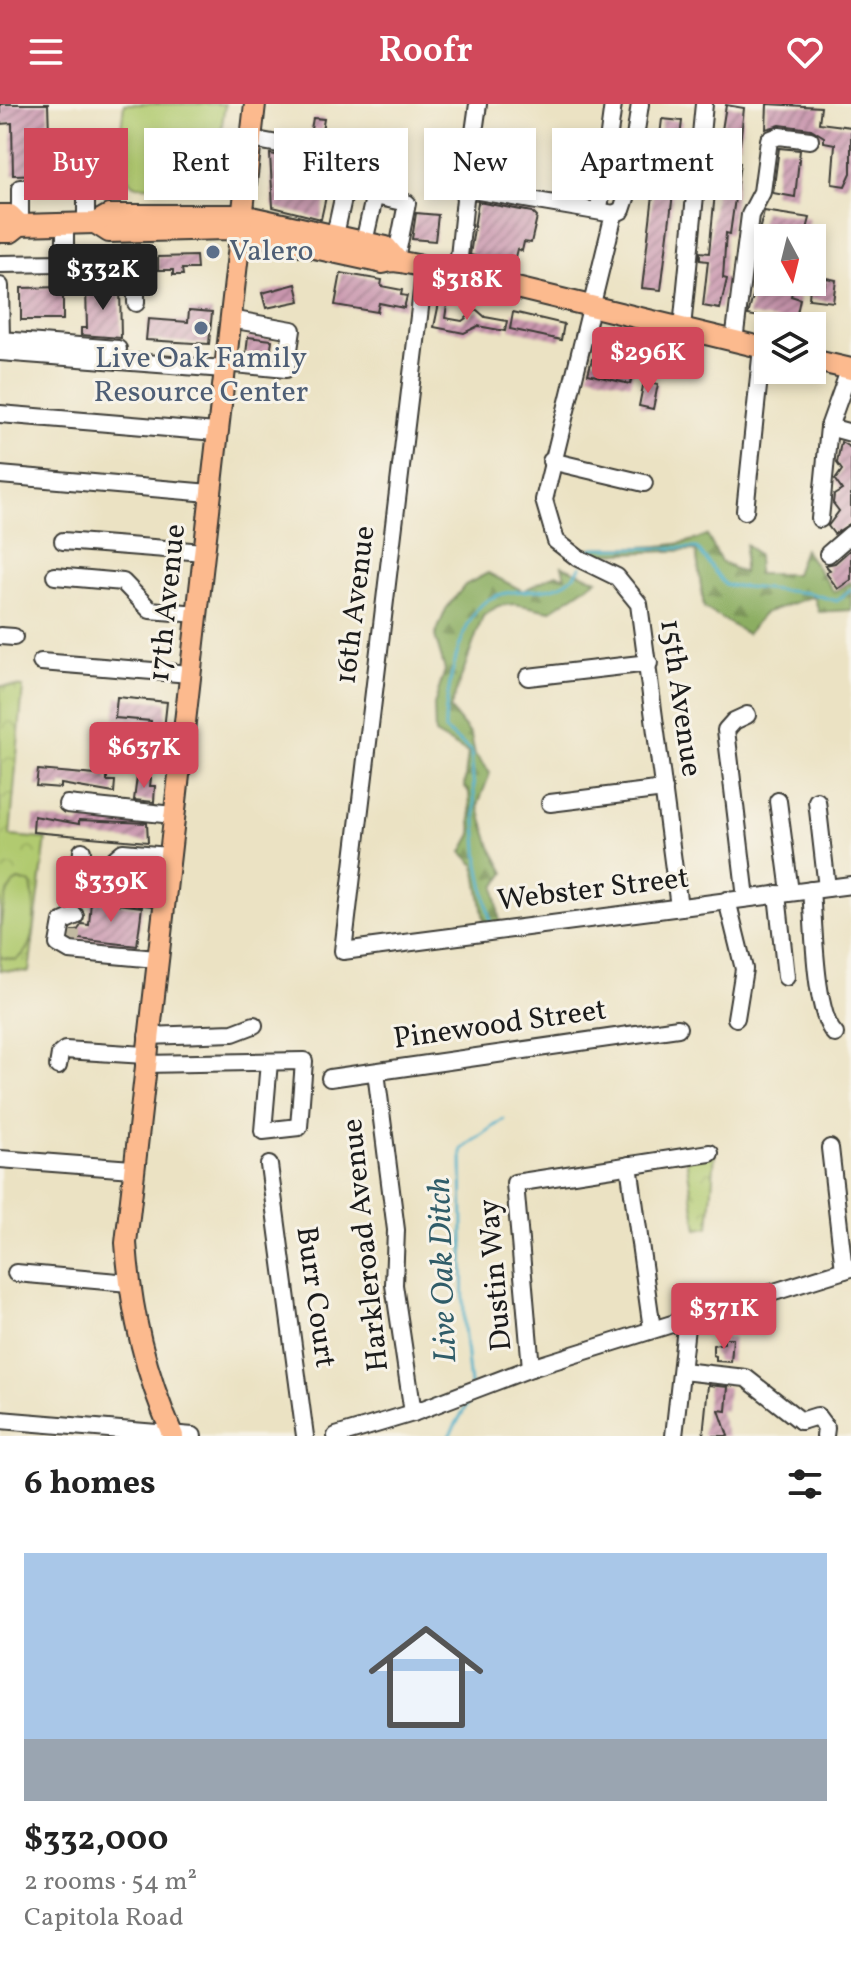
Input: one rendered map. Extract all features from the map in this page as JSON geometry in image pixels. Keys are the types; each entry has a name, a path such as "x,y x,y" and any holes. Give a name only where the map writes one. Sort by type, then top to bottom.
{"main road":[{"name":"17th Avenue","path":"252,128 255,104"},
{"name":"17th Avenue","path":"172,1435 146,1370 129,1283 126,1243 145,1052 244,200"},
{"path":"0,215 10,215 20,225"},
{"path":"0,232 11,232 20,225 91,224 109,215 241,224 335,235 386,247 396,259"},
{"path":"241,224 383,263 396,259 425,266 458,267 496,277 508,286 754,346"},
{"path":"425,266 441,277 470,284 492,289 508,286"},
{"path":"826,363 851,369"}],"street":[{"path":"475,128 478,104"},
{"path":"607,212 613,104"},
{"path":"533,200 607,212 622,210 640,104"},
{"path":"682,328 704,104"},
{"path":"734,341 750,210 762,192 769,140 779,136 810,140"},
{"path":"20,225 20,188 24,188"},
{"path":"88,200 91,224"},
{"path":"335,235 343,200"},
{"path":"364,242 374,200"},
{"path":"393,200 407,203 396,259"},
{"path":"458,267 465,200"},
{"name":"15th Avenue","path":"607,212 591,306 544,500 556,541 585,562 617,577 639,604 679,907"},
{"path":"65,224 65,263"},
{"path":"0,264 130,264 136,276 136,303"},
{"name":"16th Avenue","path":"343,951 425,266"},
{"path":"0,286 1,340 118,349"},
{"path":"0,352 286,369 292,330 230,319"},
{"path":"820,519 829,427 851,369"},
{"path":"745,511 761,384"},
{"path":"0,414 216,432"},
{"path":"829,427 851,433"},
{"path":"551,461 644,483"},
{"path":"0,475 210,493"},
{"path":"828,554 851,534"},
{"path":"63,541 204,552"},
{"path":"55,576 123,582 150,610 198,614"},
{"path":"41,662 190,674"},
{"path":"528,677 649,663"},
{"path":"746,898 726,730 734,721 747,715"},
{"path":"550,803 664,789"},
{"path":"778,801 786,977"},
{"path":"817,801 822,1003 827,1027 835,1034"},
{"path":"67,804 173,815"},
{"path":"82,851 72,941 156,959"},
{"path":"108,879 111,862 123,852 168,856"},
{"name":"Webster Street","path":"343,951 851,885"},
{"path":"79,889 163,898"},
{"path":"727,900 744,969 736,1018"},
{"path":"145,1052 233,1033 254,1025"},
{"name":"Pinewood Street","path":"330,1078 678,1028"},
{"path":"58,1066 60,1054 65,1050 145,1052 269,1062 304,1061 299,1127 263,1131 269,1062"},
{"name":"Harkleroad Avenue","path":"376,1072 396,1230 394,1285 407,1415"},
{"path":"336,1436 356,1434 531,1368 847,1269 830,1148"},
{"name":"Dustin Way","path":"531,1368 515,1183 710,1153"},
{"path":"0,1159 132,1169"},
{"name":"Burr Court","path":"269,1165 305,1436"},
{"path":"629,1165 652,1329"},
{"path":"16,1273 129,1283"},
{"path":"674,1436 687,1318"},
{"path":"682,1371 746,1378 801,1429 817,1416 826,1428 825,1436"},
{"path":"395,1436 407,1415"},
{"path":"0,1420 110,1433 193,1436"}],"green space":[{"path":"124,104 225,104 222,128 144,128 144,186 137,186 128,179 128,128 121,128"},
{"path":"707,535 721,562 743,573 746,544 758,555 757,574 795,574 804,549 834,592 851,582 851,610 819,612 814,596 764,613 747,634 704,608 696,550 596,554 590,548 665,546"},
{"path":"562,566 597,580 550,611 515,604 498,606 483,616 450,709 471,735 475,755 490,773 478,805 491,847 505,873 495,887 500,925 485,927 475,865 462,852 472,834 469,792 464,787 468,753 435,734 434,705 445,670 435,636 446,609 465,585 488,573 523,591 556,574 565,577"},
{"path":"0,686 23,687 10,836 46,839 29,972 0,970"},
{"path":"18,880 31,883 34,925 29,946 16,960 0,957 0,936 4,903 12,885"},
{"path":"715,1153 709,1227 697,1229 686,1158"}],"building":[{"path":"0,104 48,104 49,128 24,128 24,175 13,175 12,123 0,124"},
{"path":"767,104 821,107 819,123 851,127 851,173 845,186 832,184 835,144 824,142 824,137 811,129 780,125 766,129"},
{"path":"726,105 744,108 742,128 722,128"},
{"path":"313,118 324,119 322,128 311,128"},
{"path":"662,119 682,121 681,128 661,128"},
{"path":"779,148 800,150 795,197 773,193"},
{"path":"270,154 274,155 274,200 325,200 321,219 273,207"},
{"path":"652,200 672,200 661,290 642,288"},
{"path":"714,200 735,200 730,234 726,233 723,278 727,279 720,309 703,306 708,261 700,260 700,252 709,253"},
{"path":"478,202 532,212 537,217 531,243 524,242 522,251 517,249 513,265 470,255"},
{"path":"764,211 810,218 808,224 761,224"},
{"path":"416,213 438,215 435,241 412,239"},
{"path":"196,256 197,269 182,269 183,275 173,275 173,270 158,270 158,257"},
{"path":"341,273 382,280 381,286 402,290 401,295 407,296 404,308 379,303 377,312 335,305"},
{"path":"826,278 836,280 833,302 809,299 809,296 826,296"},
{"path":"296,284 300,301 266,308 262,293"},
{"path":"63,287 63,320 21,320 21,288"},
{"path":"86,287 120,287 121,338 81,335 81,328 87,328"},
{"path":"754,292 754,296 791,296 800,299 797,312 754,312 754,316 748,315"},
{"path":"439,303 447,305 445,318 462,321 477,310 485,317 507,321 505,331 478,326 464,333 434,327"},
{"path":"189,310 212,312 209,344 146,340 148,319 188,322"},
{"path":"513,312 564,324 561,340 510,329"},
{"path":"248,337 272,340 270,356 246,354"},
{"path":"625,337 641,340 630,384 588,374 592,359 618,365"},
{"path":"644,381 658,384 653,409 639,406"},
{"path":"841,442 851,448 851,523 834,534 828,526 839,511 833,503 834,495 842,490 835,480 842,470 837,463"},
{"path":"851,549 851,580 838,589 826,573 830,570 825,565 835,563"},
{"path":"117,697 167,702 164,729 151,727 151,721 115,718"},
{"path":"38,770 107,776 107,781 115,781 114,793 61,784 61,788 36,786"},
{"path":"137,777 151,778 150,786 155,786 154,802 134,800"},
{"path":"34,816 79,824 79,820 147,823 148,842 33,832"},
{"path":"91,901 142,907 137,946 70,938 72,931 77,931 82,924 89,925"},
{"path":"724,1338 733,1338 731,1362 716,1361 713,1355 713,1345 724,1343"},
{"path":"708,1385 728,1387 726,1411 719,1410 728,1436 703,1436"}],"waterway":[{"path":"586,556 593,548 697,548 725,585 809,593 837,601 851,589"},
{"path":"491,926 479,864 471,751 445,730 447,698 456,657 480,606 503,594 563,584 581,566"},
{"name":"Live Oak Ditch","path":"470,1385 464,1327 462,1149 504,1119"},
{"name":"Live Oak Ditch","path":"449,1436 467,1405 468,1397"}],"tunnel":[{"path":"72,931 72,941"}],"place":[{"name":"Valero","path":"213,252"},
{"name":"Live Oak Family Resource Center","path":"201,328"}]}
